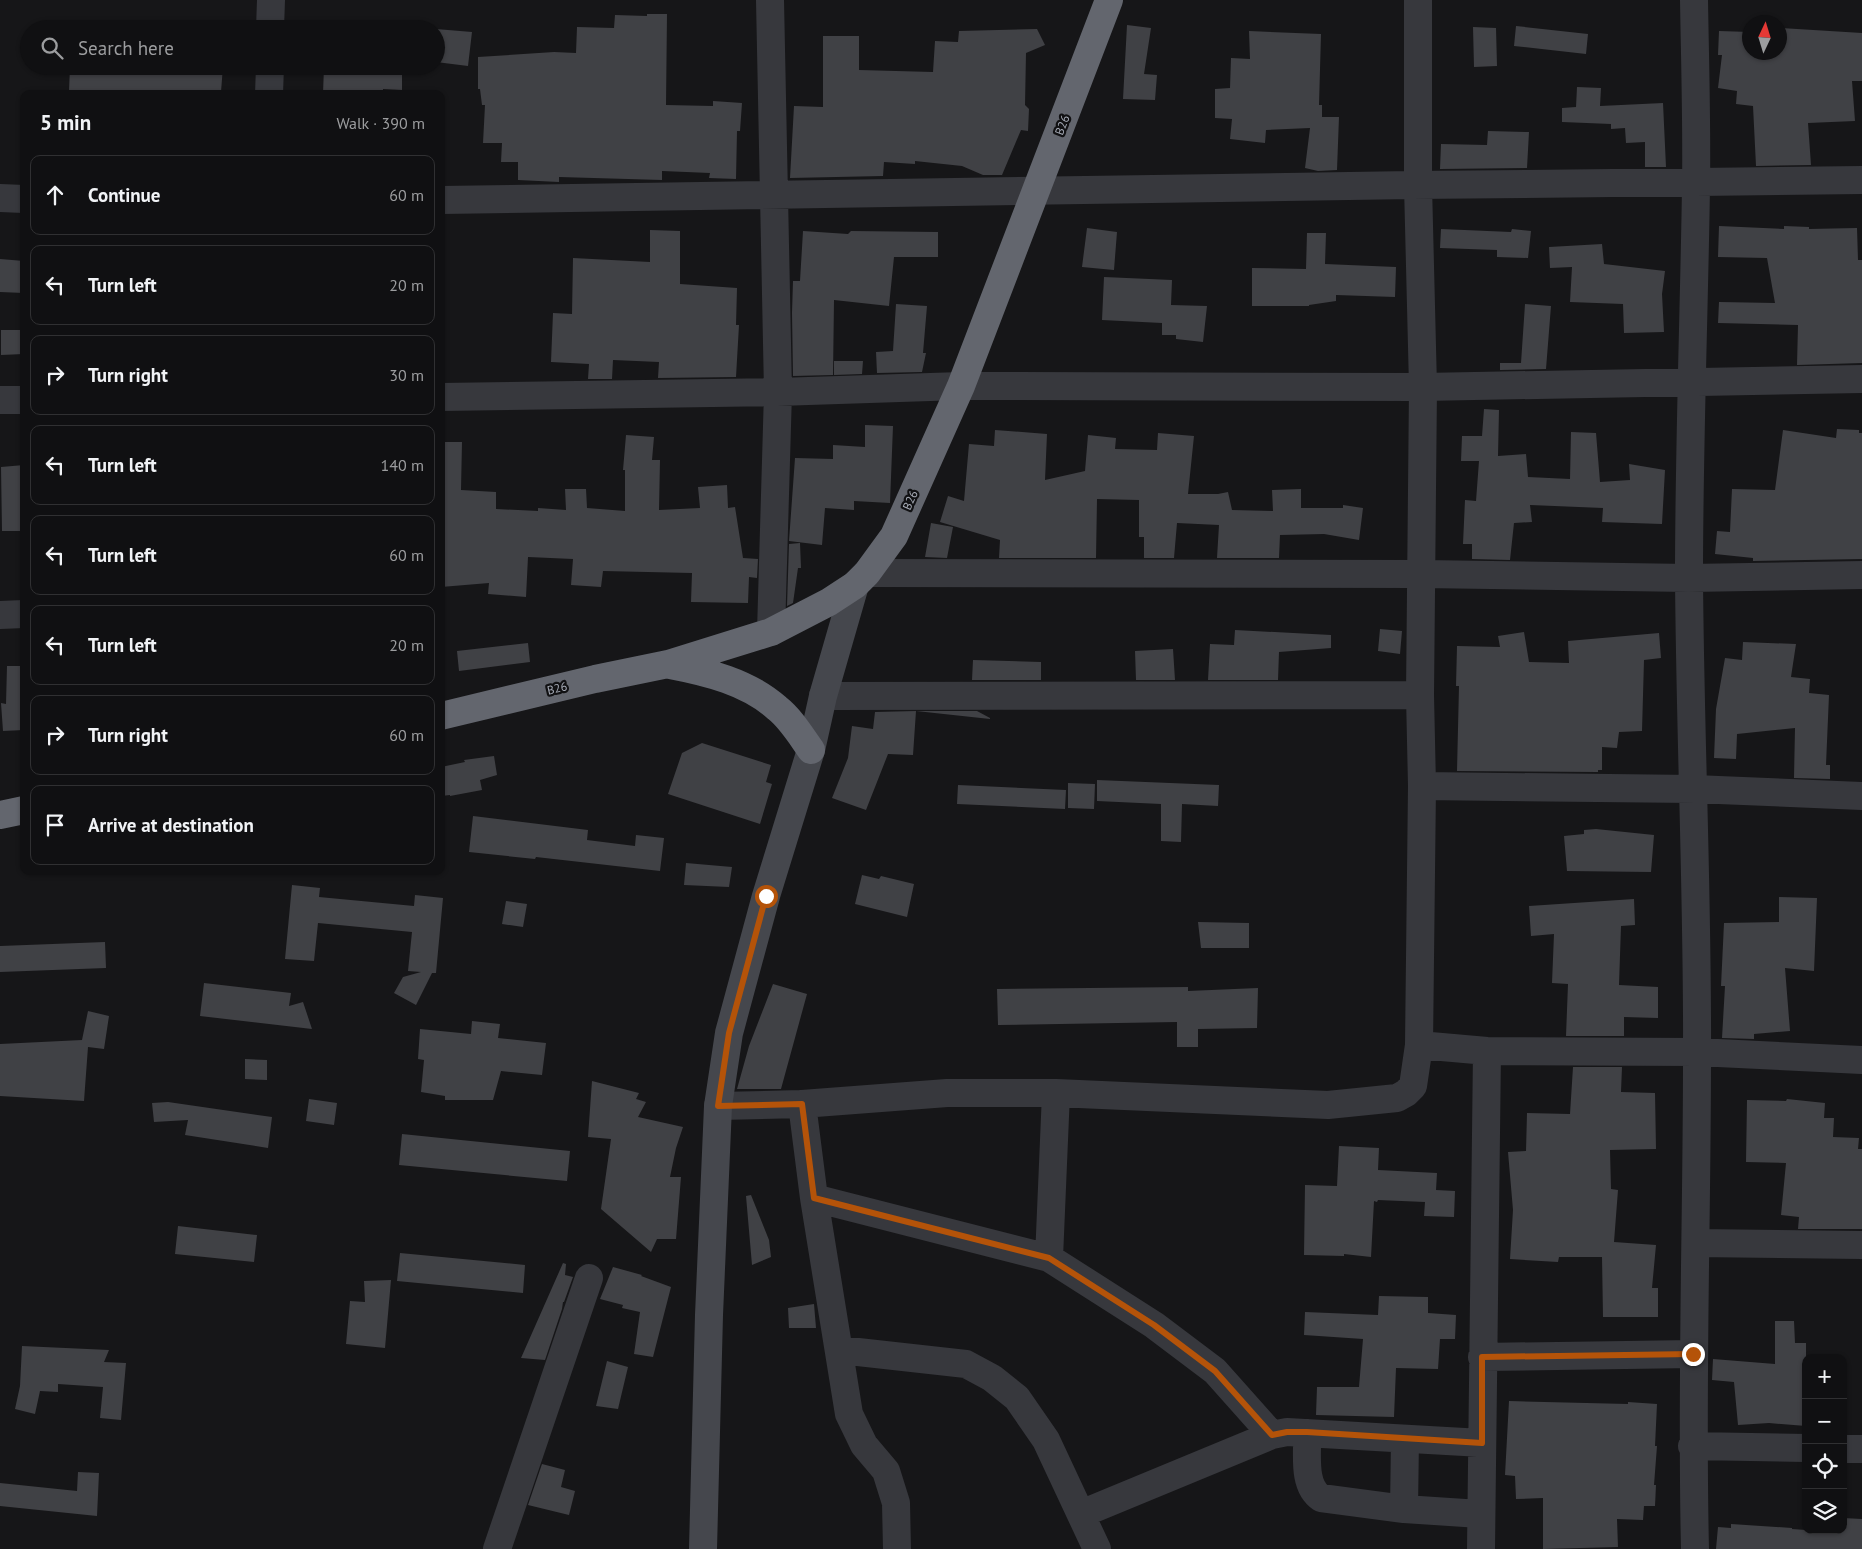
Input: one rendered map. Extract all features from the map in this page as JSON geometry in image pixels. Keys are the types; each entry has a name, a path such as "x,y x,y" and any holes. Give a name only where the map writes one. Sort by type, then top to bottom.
{"highway":[{"name":"B26","path":"445,715 595,679 668,664 770,632 829,602 861,579 894,536 961,386 1109,0"},
{"path":"668,664 727,679 760,695 778,708 811,750"},
{"path":"0,815 20,811"}],"street":[{"path":"270,20 271,0"},
{"path":"770,0 778,392 770,632"},
{"path":"718,1106 802,1104 947,1093 1056,1092 1328,1105 1397,1098 1413,1086 1419,1045 1422,786 1420,695 1423,387 1418,185 1418,0"},
{"path":"1694,0 1696,183 1689,578 1697,1052 1692,1446 1695,1549"},
{"path":"269,90 270,75"},
{"path":"445,200 775,193 1862,180"},
{"path":"0,198 20,199"},
{"path":"445,397 778,392 961,386 1423,387 1862,379"},
{"path":"0,400 20,400"},
{"path":"703,1549 709,1315 718,1106 732,1024 766,896 811,750 823,696 861,579 1422,574 1689,578 1862,575"},
{"path":"0,615 20,614"},
{"path":"823,696 1420,695"},
{"path":"1422,786 1694,789 1862,796"},
{"path":"1419,1045 1487,1051 1697,1052 1862,1060"},
{"path":"1481,1549 1487,1051"},
{"path":"1049,1258 1056,1092"},
{"path":"802,1104 814,1198 849,1414 864,1446 886,1471 896,1503 897,1549"},
{"path":"814,1198 1049,1258 1154,1325 1215,1371 1272,1435"},
{"path":"1696,1243 1862,1245"},
{"path":"497,1549 589,1278"},
{"path":"840,1350 966,1364 992,1378 1017,1398 1046,1440 1097,1549"},
{"path":"1482,1357 1693,1354"},
{"path":"1081,1514 1272,1435 1287,1432 1482,1443"},
{"path":"1307,1432 1310,1486 1314,1493 1321,1498 1404,1509 1480,1514"},
{"path":"1404,1509 1405,1438"},
{"path":"1692,1446 1802,1448"},
{"path":"1847,1449 1862,1449"}],"building":[{"path":"647,14 667,14 666,105 713,106 713,101 742,103 740,131 737,131 736,179 709,178 710,173 662,171 662,180 559,177 559,182 518,180 518,162 501,162 502,143 483,143 485,105 482,105 480,89 478,89 478,57 554,52 576,53 577,27 614,28 615,15 647,16"},
{"path":"1127,25 1151,28 1144,74 1157,75 1155,100 1123,99"},
{"path":"1516,26 1588,34 1586,54 1514,46"},
{"path":"1473,27 1496,28 1497,66 1474,67"},
{"path":"1787,28 1862,33 1862,81 1852,81 1855,121 1808,123 1811,165 1756,166 1753,106 1736,104 1737,91 1718,88 1722,55 1718,55 1719,31 1742,32 1742,60 1787,60"},
{"path":"1037,29 1045,45 1026,53 1025,105 1029,109 1028,131 1021,130 1002,175 983,175 962,166 915,161 915,164 884,162 883,176 790,178 794,106 823,107 823,36 859,36 859,70 933,72 935,41 958,42 959,31"},
{"path":"445,30 472,32 468,66 445,63"},
{"path":"1249,31 1321,34 1319,105 1322,105 1322,117 1339,117 1337,170 1318,171 1305,168 1310,128 1266,130 1265,143 1230,139 1232,119 1215,118 1215,89 1230,88 1231,58 1250,59"},
{"path":"70,75 222,75 221,90 69,90"},
{"path":"324,75 402,75 402,90 323,90"},
{"path":"1577,87 1601,88 1600,106 1663,103 1666,167 1645,167 1645,142 1626,143 1625,128 1611,129 1611,124 1562,122 1562,108 1576,107"},
{"path":"1488,131 1529,132 1527,168 1440,169 1441,144 1487,145"},
{"path":"1719,226 1784,229 1784,226 1809,227 1809,229 1857,228 1858,260 1862,260 1862,363 1797,365 1798,325 1718,323 1719,302 1775,303 1767,258 1718,257"},
{"path":"1087,228 1117,232 1114,270 1082,267"},
{"path":"1441,229 1511,232 1512,229 1531,231 1528,258 1497,257 1497,250 1440,248"},
{"path":"650,230 680,231 680,284 737,288 736,325 739,325 736,377 658,378 659,362 613,360 612,379 588,379 589,364 551,362 553,313 572,314 573,258 650,262"},
{"path":"803,231 848,234 851,231 938,232 938,257 894,257 889,306 834,300 833,375 793,376 793,281 800,281"},
{"path":"1307,233 1326,233 1325,264 1396,267 1395,297 1336,295 1336,301 1309,306 1252,306 1252,268 1306,269"},
{"path":"1602,244 1604,264 1665,271 1662,294 1664,332 1624,333 1623,304 1570,302 1572,267 1550,268 1549,247"},
{"path":"0,259 20,261 20,293 0,292"},
{"path":"1104,277 1172,280 1171,305 1207,306 1203,342 1176,339 1176,335 1162,335 1162,323 1102,320"},
{"path":"896,304 927,306 923,353 926,353 922,372 877,373 876,352 893,351"},
{"path":"1525,304 1551,306 1546,369 1500,370 1500,363 1521,363"},
{"path":"1,330 20,330 20,354 1,355"},
{"path":"834,361 863,361 862,374 834,375"},
{"path":"1484,409 1499,410 1498,456 1526,454 1528,477 1570,479 1571,432 1596,433 1600,482 1630,480 1629,464 1665,470 1662,524 1602,522 1603,508 1530,505 1532,522 1514,523 1510,560 1472,559 1472,544 1463,544 1465,500 1476,501 1479,461 1461,461 1462,436 1482,436"},
{"path":"865,425 893,426 890,503 854,501 854,510 825,508 822,545 789,541 795,458 833,459 833,445 865,447"},
{"path":"1837,429 1859,430 1859,433 1862,433 1862,559 1753,561 1753,558 1715,554 1717,531 1730,532 1732,489 1775,490 1783,430 1836,438"},
{"path":"995,430 1047,434 1045,480 1085,471 1088,435 1116,438 1115,449 1157,450 1158,433 1194,436 1188,494 1228,492 1232,510 1273,511 1272,490 1301,489 1301,508 1343,508 1343,505 1363,508 1359,540 1324,534 1280,535 1279,558 1217,558 1219,525 1177,523 1174,558 1144,558 1144,537 1139,537 1139,500 1097,499 1096,558 999,558 1000,540 940,522 948,496 964,501 969,444 994,446"},
{"path":"626,435 654,437 652,460 660,460 659,510 700,508 698,487 727,485 728,508 735,507 743,558 758,559 757,578 749,577 748,603 691,602 692,573 603,571 601,587 571,585 573,559 528,557 526,597 488,594 489,583 445,587 445,442 462,442 461,490 496,492 496,509 538,511 538,508 566,510 565,489 586,489 587,508 625,511 625,470 623,470"},
{"path":"20,465 20,531 2,531 1,467"},
{"path":"931,523 953,527 947,558 925,557"},
{"path":"800,543 801,568 798,568 793,603 787,606 789,544"},
{"path":"1380,629 1402,631 1400,654 1378,651"},
{"path":"1235,630 1331,635 1331,648 1279,652 1278,680 1208,680 1210,644 1234,645"},
{"path":"1524,632 1529,662 1569,663 1568,641 1659,633 1661,658 1644,660 1642,731 1619,732 1617,748 1602,747 1602,770 1598,770 1598,772 1457,771 1459,686 1456,686 1457,646 1500,647 1498,636"},
{"path":"1743,642 1796,644 1791,677 1810,679 1809,693 1829,695 1826,765 1830,765 1830,779 1794,778 1795,728 1737,734 1736,759 1714,758 1716,709 1725,658 1742,660"},
{"path":"528,643 530,662 459,671 457,651"},
{"path":"1173,649 1175,680 1136,680 1135,651"},
{"path":"973,660 1041,662 1041,680 972,680"},
{"path":"7,666 20,666 20,730 3,731 1,703 6,704"},
{"path":"916,711 913,755 888,754 866,810 832,798 848,758 852,726 873,729 875,712"},
{"path":"916,711 977,711 990,719"},
{"path":"702,743 771,765 766,782 772,784 760,824 668,794 682,753"},
{"path":"494,756 497,775 480,780 482,790 445,796 445,766 465,762 464,760"},
{"path":"1097,780 1219,785 1218,806 1182,804 1181,842 1161,841 1161,804 1097,801"},
{"path":"1068,783 1095,784 1094,809 1068,808"},
{"path":"958,785 1066,790 1065,809 957,804"},
{"path":"473,816 588,830 587,840 635,846 636,835 664,838 660,871 536,857 535,859 469,852"},
{"path":"1596,829 1654,835 1651,872 1567,871 1564,836 1584,834 1584,830"},
{"path":"686,863 732,867 729,887 684,885"},
{"path":"862,875 879,879 881,876 914,884 907,917 855,904"},
{"path":"292,885 320,888 319,897 414,906 415,895 443,898 436,973 432,973 416,1005 394,993 403,977 421,972 408,971 412,932 318,923 314,961 285,959"},
{"path":"1779,897 1817,898 1814,971 1785,968 1790,1031 1754,1034 1754,1039 1722,1038 1725,986 1721,986 1724,923 1779,922"},
{"path":"1634,899 1635,925 1621,926 1619,985 1658,987 1658,1018 1624,1017 1624,1036 1566,1036 1568,984 1552,983 1554,934 1531,936 1529,906"},
{"path":"506,901 527,904 523,927 502,924"},
{"path":"1198,922 1249,923 1249,948 1201,948"},
{"path":"105,942 106,968 0,972 0,946"},
{"path":"204,983 291,993 289,1006 303,1002 312,1029 200,1016"},
{"path":"773,984 807,994 781,1089 737,1089 749,1046"},
{"path":"1188,987 1188,991 1258,988 1257,1028 1198,1029 1198,1047 1177,1047 1177,1022 998,1025 997,989"},
{"path":"88,1011 109,1016 104,1049 88,1047 84,1101 0,1096 0,1044 82,1040"},
{"path":"472,1021 500,1024 498,1038 546,1043 542,1075 501,1071 493,1100 445,1100 445,1096 421,1092 424,1060 418,1059 420,1029 471,1034"},
{"path":"245,1059 267,1060 267,1080 245,1079"},
{"path":"1573,1067 1622,1067 1621,1092 1655,1093 1656,1149 1610,1150 1611,1189 1618,1190 1614,1242 1656,1245 1652,1288 1658,1288 1658,1317 1603,1317 1602,1257 1559,1257 1558,1262 1510,1259 1513,1210 1508,1152 1526,1151 1527,1113 1570,1114"},
{"path":"592,1081 639,1093 636,1099 646,1102 638,1117 683,1127 670,1177 681,1177 676,1239 657,1239 651,1252 601,1209 611,1139 588,1137"},
{"path":"309,1099 337,1103 334,1125 306,1121"},
{"path":"1787,1099 1825,1103 1824,1118 1834,1118 1833,1137 1859,1138 1858,1149 1862,1149 1862,1229 1798,1229 1799,1217 1781,1215 1786,1163 1746,1162 1747,1100 1786,1101"},
{"path":"168,1102 272,1117 268,1148 185,1135 188,1120 154,1122 152,1103"},
{"path":"402,1134 570,1151 567,1181 399,1165"},
{"path":"1339,1146 1379,1148 1378,1170 1437,1173 1436,1190 1455,1191 1454,1217 1424,1216 1425,1202 1374,1201 1371,1257 1344,1254 1344,1256 1304,1255 1305,1185 1337,1186"},
{"path":"751,1195 769,1240 771,1257 752,1265 746,1196"},
{"path":"178,1226 257,1235 254,1262 175,1254"},
{"path":"400,1253 525,1265 523,1293 397,1281"},
{"path":"563,1263 566,1264 565,1275 573,1277 545,1360 521,1358"},
{"path":"613,1267 642,1275 671,1287 653,1357 634,1354 640,1312 622,1308 623,1305 600,1299"},
{"path":"391,1280 385,1348 346,1344 350,1301 365,1302 364,1281"},
{"path":"1379,1296 1428,1297 1428,1313 1456,1315 1455,1339 1440,1339 1438,1369 1396,1368 1394,1417 1316,1415 1317,1387 1359,1387 1363,1339 1304,1335 1305,1312 1378,1315"},
{"path":"814,1304 816,1328 789,1328 788,1308"},
{"path":"1775,1321 1794,1321 1795,1343 1806,1343 1806,1354 1802,1354 1802,1426 1769,1423 1738,1425 1734,1382 1712,1380 1713,1359 1775,1364"},
{"path":"22,1346 109,1350 104,1362 126,1363 121,1420 100,1418 103,1387 58,1384 58,1392 40,1391 35,1414 15,1409 20,1386"},
{"path":"607,1361 628,1367 618,1409 596,1406"},
{"path":"1509,1401 1657,1404 1655,1506 1644,1506 1643,1520 1617,1519 1618,1547 1543,1549 1543,1498 1516,1499 1515,1476 1505,1475"},
{"path":"542,1464 565,1470 561,1487 575,1491 569,1515 528,1505"},
{"path":"78,1472 99,1473 97,1516 0,1506 0,1483 77,1491"},
{"path":"1847,1518 1862,1519 1862,1549 1716,1549 1718,1527 1731,1528 1731,1524 1802,1530 1802,1534 1847,1534"}],"route":[{"path":"766,896 729,1033 718,1106 802,1104 814,1198 1049,1258 1154,1325 1215,1371 1272,1435 1287,1432 1307,1432 1482,1443 1482,1357 1693,1354"}]}
